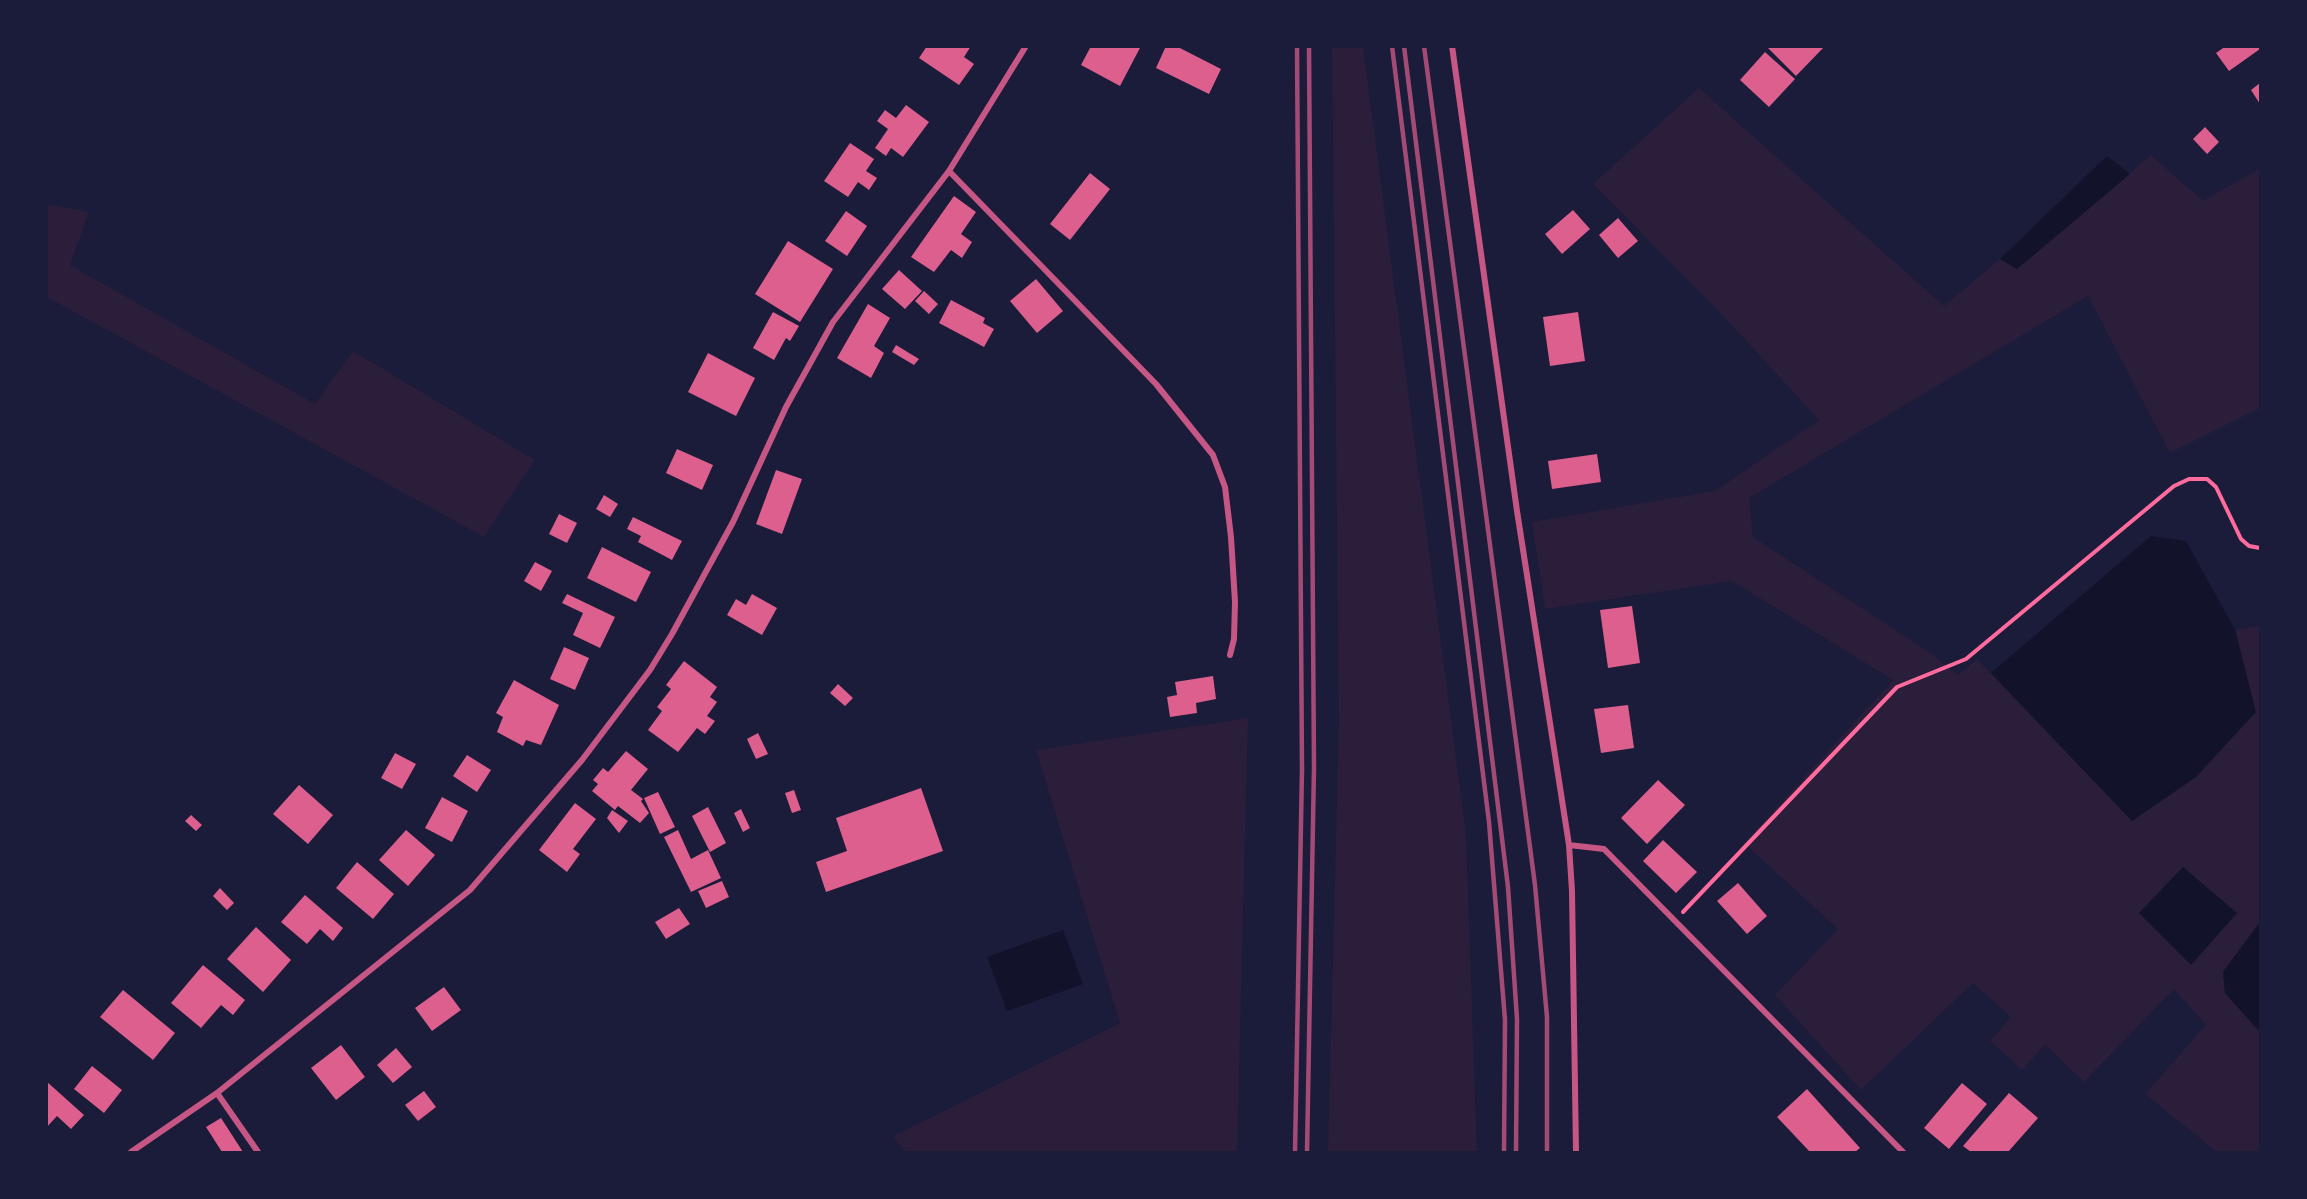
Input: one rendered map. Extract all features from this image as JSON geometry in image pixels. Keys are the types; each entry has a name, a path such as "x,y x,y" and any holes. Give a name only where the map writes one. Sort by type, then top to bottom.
{"street":[{"path":"131,1152 217,1093 470,890 582,760 650,670 672,634 733,522 786,407 833,322 949,171 1026,46"},
{"path":"1452,46 1517,511 1569,844 1576,1152"},
{"path":"949,171 1156,384 1213,455 1225,487 1231,537 1235,602 1234,639 1230,655"},
{"path":"1569,844 1604,849 1903,1152"},
{"path":"217,1093 258,1152"}],"path":[{"path":"1674,921 1897,687 1966,659 2174,486 2188,479 2207,479 2216,487 2241,539 2249,546 2260,548"}],"shaded area":[{"path":"1363,46 1466,834 1477,1152 1328,1152 1339,721 1332,47"},
{"path":"1699,88 1944,306 2000,259 2017,269 2151,155 2203,201 2260,168 2260,408 2170,453 2088,296 1749,498 1753,537 1926,650 1958,675 1977,659 2132,821 2255,712 2235,630 2260,626 2260,922 2223,972 2225,993 2260,1032 2260,1152 2217,1152 2145,1094 2206,1025 2174,989 2084,1082 2045,1045 2022,1070 1990,1041 2011,1017 1973,983 1861,1090 1775,995 1838,929 1744,843 1893,680 1732,581 1545,609 1532,522 1715,491 1819,420 1728,321 1593,184"},
{"path":"2107,156 2130,174 2017,269 2000,259"},
{"path":"47,204 89,212 70,265 315,404 353,351 535,460 484,537 47,297"},
{"path":"2151,536 2186,541 2235,630 2256,712 2196,777 2132,821 1991,673"},
{"path":"1248,718 1237,1152 906,1152 893,1136 1120,1023 1036,750"},
{"path":"2183,867 2237,913 2191,965 2139,913"},
{"path":"2260,922 2260,1032 2225,993 2223,972"},
{"path":"1063,930 1083,984 1007,1011 987,957"}],"building":[{"path":"927,46 971,46 964,57 974,64 959,85 919,58"},
{"path":"1091,46 1141,46 1120,86 1081,65"},
{"path":"1166,46 1176,46 1221,69 1209,94 1156,68"},
{"path":"1766,46 1825,46 1796,76"},
{"path":"2226,46 2260,46 2260,49 2229,71 2216,53"},
{"path":"1765,52 1795,79 1769,107 1740,80"},
{"path":"2260,83 2260,104 2251,90"},
{"path":"906,105 929,122 903,157 891,148 886,156 875,148 888,129 877,121 885,110 896,118"},
{"path":"2205,127 2219,142 2207,154 2193,139"},
{"path":"850,143 874,159 866,171 877,178 869,190 858,182 848,197 824,181"},
{"path":"1090,173 1110,189 1070,240 1050,224"},
{"path":"954,196 976,212 961,234 972,242 962,258 951,250 934,272 911,257"},
{"path":"1573,210 1590,229 1562,254 1545,234"},
{"path":"846,211 867,226 847,256 825,241"},
{"path":"1618,218 1638,241 1618,258 1599,235"},
{"path":"788,241 833,269 800,322 755,294"},
{"path":"899,270 922,291 905,309 882,289"},
{"path":"1036,279 1063,311 1037,333 1010,301"},
{"path":"924,291 938,304 929,314 915,301"},
{"path":"951,300 985,318 983,323 994,329 984,347 939,323"},
{"path":"868,304 890,318 874,346 884,353 871,378 837,358"},
{"path":"773,312 799,326 790,341 786,338 774,360 753,348"},
{"path":"1578,312 1585,361 1550,366 1543,317"},
{"path":"896,345 919,359 914,365 892,352"},
{"path":"708,353 755,378 736,416 688,392"},
{"path":"677,449 713,465 702,490 666,473"},
{"path":"1597,454 1601,482 1552,489 1548,461"},
{"path":"776,470 802,479 782,534 756,524"},
{"path":"604,495 618,504 610,517 596,509"},
{"path":"559,514 577,523 567,543 549,534"},
{"path":"633,517 682,541 672,560 638,542 641,536 627,529"},
{"path":"602,547 651,572 636,602 587,578"},
{"path":"535,562 552,571 541,591 524,581"},
{"path":"567,594 615,617 600,648 573,635 583,613 562,603"},
{"path":"752,594 777,608 762,635 727,615 736,599 746,605"},
{"path":"1632,606 1640,663 1608,668 1600,610"},
{"path":"564,647 589,658 575,690 550,679"},
{"path":"684,661 717,687 710,697 717,702 707,716 715,721 705,734 697,728 678,752 648,730 662,711 657,707 671,689 666,685"},
{"path":"1213,676 1216,699 1196,703 1197,713 1170,717 1167,697 1177,695 1175,682"},
{"path":"514,680 559,705 541,745 526,740 523,746 497,732 503,717 496,713"},
{"path":"838,684 853,698 845,706 830,693"},
{"path":"1628,705 1634,748 1601,753 1594,709"},
{"path":"758,733 768,754 756,759 747,739"},
{"path":"626,751 648,769 631,790 643,799 641,801 649,813 640,823 618,806 615,810 592,791 598,784 593,780 603,768 608,772"},
{"path":"395,753 416,764 402,789 381,778"},
{"path":"467,755 491,770 477,792 453,776"},
{"path":"1658,780 1685,805 1647,844 1621,818"},
{"path":"299,785 333,815 308,844 273,814"},
{"path":"921,788 943,851 826,892 816,862 847,851 836,818"},
{"path":"794,790 801,810 792,813 785,793"},
{"path":"658,792 675,827 660,834 644,798"},
{"path":"442,797 468,811 452,842 425,828"},
{"path":"575,803 596,819 573,849 580,854 567,872 539,850"},
{"path":"708,807 726,843 710,852 692,816"},
{"path":"741,809 750,828 743,832 734,813"},
{"path":"612,810 628,821 619,833 607,818"},
{"path":"191,815 202,825 196,831 185,821"},
{"path":"406,830 435,855 408,886 379,860"},
{"path":"678,830 691,859 708,850 721,878 691,892 664,837"},
{"path":"1663,840 1697,872 1676,893 1643,861"},
{"path":"357,862 394,894 373,919 336,888"},
{"path":"722,881 729,897 706,908 698,891"},
{"path":"1738,883 1767,916 1747,934 1717,901"},
{"path":"220,888 234,903 227,910 213,896"},
{"path":"305,895 343,928 333,941 320,929 307,944 281,922"},
{"path":"679,908 690,924 666,939 655,922"},
{"path":"256,927 291,960 263,992 227,959"},
{"path":"203,965 245,1000 233,1015 221,1005 201,1028 171,1003"},
{"path":"444,987 461,1010 432,1031 415,1008"},
{"path":"123,990 175,1033 153,1060 100,1017"},
{"path":"341,1045 365,1077 336,1100 311,1068"},
{"path":"396,1048 412,1067 393,1083 377,1065"},
{"path":"92,1066 122,1090 104,1113 74,1089"},
{"path":"46,1081 84,1115 71,1129 57,1116 46,1128"},
{"path":"1962,1083 1987,1104 1949,1149 1924,1128"},
{"path":"1807,1089 1860,1148 1855,1152 1810,1152 1777,1117"},
{"path":"424,1091 436,1107 418,1121 405,1105"},
{"path":"2009,1093 2038,1118 2008,1152 1971,1152 1963,1146"},
{"path":"221,1118 243,1152 222,1152 206,1127"}],"railway":[{"path":"1295,1152 1302,769 1297,46"},
{"path":"1307,1152 1314,768 1309,46"},
{"path":"1392,46 1489,822 1505,1020 1504,1152"},
{"path":"1404,46 1508,887 1517,1019 1516,1152"},
{"path":"1424,46 1535,885 1547,1017 1547,1152"}]}
